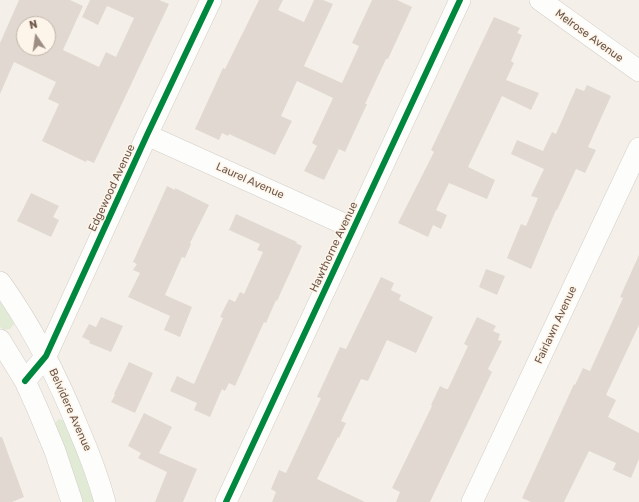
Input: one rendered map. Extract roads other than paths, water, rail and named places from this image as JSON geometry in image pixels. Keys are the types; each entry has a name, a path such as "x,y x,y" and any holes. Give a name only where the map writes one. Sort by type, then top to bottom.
{"street":[{"name":"Edgewood Avenue","path":"25,381 46,356 147,135 211,0"},
{"name":"Hawthorne Avenue","path":"226,502 460,0"},
{"name":"Melrose Avenue","path":"540,0 639,71"},
{"name":"Laurel Avenue","path":"147,135 353,228"},
{"name":"Fairlawn Avenue","path":"472,502 639,148"},
{"name":"Belvidere Avenue","path":"0,282 46,356 61,387 88,451 105,502"},
{"path":"0,340 25,381 55,451 72,502"}]}
